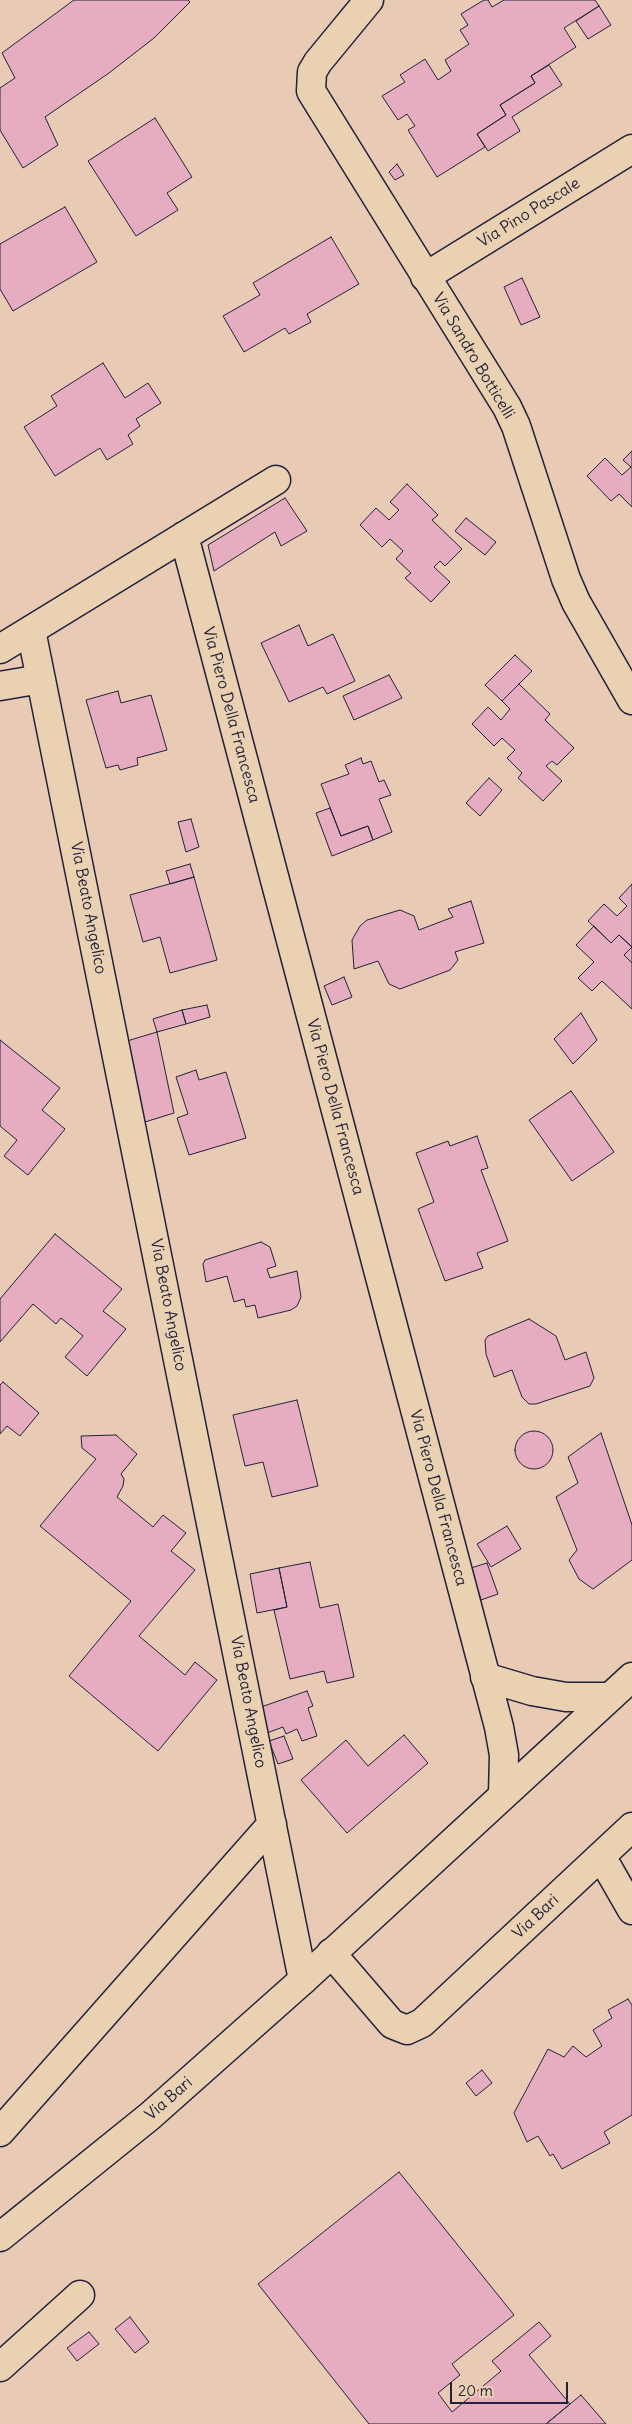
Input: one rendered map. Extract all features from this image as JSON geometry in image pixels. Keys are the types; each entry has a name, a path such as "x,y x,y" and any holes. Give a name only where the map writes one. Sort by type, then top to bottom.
{"street":[{"name":"Via Sandro Botticelli","path":"369,0 318,62 312,72 310,81 314,99 507,407 516,426 566,579 576,602 632,700"},
{"name":"Via Pino Pascale","path":"425,277 632,149"},
{"path":"0,649 276,480"},
{"name":"Via Piero Della Francesca","path":"184,536 499,1727 504,1755 502,1795"},
{"name":"Via Beato Angelico","path":"31,630 303,1980"},
{"path":"1,683 41,679"},
{"path":"485,1677 532,1691 566,1697 609,1697"},
{"name":"Via Bari","path":"0,2237 150,2116 303,1980 632,1677"},
{"path":"0,2132 272,1824"},
{"name":"Via Bari","path":"331,1954 392,2024 407,2030 422,2023 632,1827"},
{"path":"601,1856 632,1910"},
{"path":"0,2367 80,2295"}],"building":[{"path":"74,0 188,0 190,2 154,38 109,73 45,117 58,145 23,168 0,130 0,88 15,78 2,53"},
{"path":"484,0 488,0 492,7 504,0 595,0 599,6 564,28 576,47 531,76 535,83 500,105 506,115 477,134 485,147 437,177 408,130 415,126 407,114 398,120 382,96 405,82 400,75 425,59 438,80 451,71 445,60 469,44 460,30 468,25 461,14"},
{"path":"599,6 611,25 588,39 576,21"},
{"path":"549,65 562,85 512,117 520,131 488,151 477,134 506,115 500,105 535,83 531,76"},
{"path":"155,118 192,177 167,193 178,210 136,236 88,161"},
{"path":"397,164 404,175 395,180 389,172"},
{"path":"65,207 97,262 13,311 0,289 0,244"},
{"path":"331,237 359,284 307,314 311,322 289,334 285,328 244,352 223,316 260,295 253,283"},
{"path":"522,278 540,317 521,325 504,287"},
{"path":"103,363 125,398 148,383 161,403 136,419 140,426 128,435 133,444 107,460 100,448 55,476 24,427 57,406 51,396"},
{"path":"632,451 632,507 619,494 611,501 587,476 605,458 622,475 631,467 623,460"},
{"path":"407,484 438,515 432,520 462,549 445,566 440,561 434,567 450,582 431,602 405,578 411,573 396,559 403,551 390,539 382,547 360,525 376,508 389,520 399,510 390,502"},
{"path":"285,498 307,531 281,546 275,532 214,571 208,545"},
{"path":"466,518 496,542 485,555 455,531"},
{"path":"299,625 308,646 333,634 355,681 327,694 323,687 289,702 261,643"},
{"path":"515,655 532,671 502,701 485,685"},
{"path":"389,675 402,698 354,720 343,696"},
{"path":"519,684 550,714 545,720 574,748 557,765 552,761 546,766 562,781 543,801 518,778 522,773 507,758 515,750 502,738 494,746 472,724 488,707 501,720 510,709 502,701"},
{"path":"118,691 121,703 151,695 167,750 137,758 138,765 120,770 118,765 106,768 86,700"},
{"path":"361,758 363,764 371,761 379,782 384,780 391,795 379,799 392,832 373,840 368,826 341,836 321,784 349,774 345,765"},
{"path":"489,778 502,790 480,816 466,803"},
{"path":"330,808 341,836 368,826 373,840 332,856 316,813"},
{"path":"191,819 199,847 186,852 178,822"},
{"path":"190,864 194,877 170,884 166,871"},
{"path":"194,877 217,960 170,973 160,937 143,942 130,895"},
{"path":"632,884 632,947 619,935 611,943 588,921 604,904 617,916 627,906 619,898"},
{"path":"471,901 484,943 455,952 458,960 450,970 400,989 389,984 378,961 354,969 352,940 360,926 367,920 400,910 414,916 419,930 453,917 448,909"},
{"path":"594,926 611,943 619,935 632,947 624,955 632,963 632,1009 602,981 592,991 578,978 594,962 576,945"},
{"path":"632,947 632,963 624,955"},
{"path":"344,977 352,997 332,1005 324,986"},
{"path":"207,1005 210,1017 186,1024 182,1010"},
{"path":"182,1010 186,1024 157,1032 153,1019"},
{"path":"581,1013 597,1040 573,1064 554,1039"},
{"path":"157,1032 174,1113 145,1122 127,1041"},
{"path":"0,1040 60,1088 42,1110 65,1129 28,1175 4,1156 17,1140 0,1126"},
{"path":"196,1070 199,1080 226,1072 246,1138 189,1155 177,1118 188,1114 176,1077"},
{"path":"571,1091 614,1152 572,1181 529,1120"},
{"path":"477,1136 488,1168 481,1170 508,1241 477,1253 483,1268 445,1281 418,1209 434,1202 416,1153 448,1141 450,1146"},
{"path":"55,1234 122,1289 103,1311 126,1329 87,1376 65,1357 83,1336 61,1318 56,1324 33,1304 0,1342 0,1299"},
{"path":"261,1242 270,1247 276,1266 267,1269 270,1278 297,1271 301,1297 297,1306 291,1310 258,1318 255,1305 246,1307 244,1299 234,1302 227,1276 206,1282 203,1264 205,1260"},
{"path":"529,1319 556,1336 565,1360 586,1352 594,1378 590,1386 536,1404 529,1404 522,1397 512,1370 494,1377 486,1354 485,1340 488,1336"},
{"path":"3,1382 39,1413 20,1436 7,1426 0,1434 0,1385"},
{"path":"297,1400 318,1486 272,1497 263,1462 245,1466 233,1415"},
{"path":"534,1431 541,1432 547,1437 552,1443 552,1457 547,1463 541,1468 534,1469 527,1468 521,1463 516,1457 515,1450 516,1443 521,1437 527,1432"},
{"path":"601,1433 632,1525 632,1560 593,1589 579,1579 569,1560 577,1550 556,1497 578,1483 568,1457"},
{"path":"116,1435 137,1454 121,1474 124,1479 123,1486 117,1497 153,1527 163,1515 186,1533 171,1551 195,1570 139,1636 185,1675 195,1662 217,1680 158,1751 69,1676 131,1601 40,1526 96,1459 82,1448 81,1436"},
{"path":"507,1526 521,1549 491,1567 477,1544"},
{"path":"310,1562 320,1608 338,1604 354,1677 327,1683 324,1671 290,1679 274,1610 287,1607 279,1568"},
{"path":"487,1563 498,1594 481,1600 471,1568"},
{"path":"279,1568 287,1607 257,1613 250,1574"},
{"path":"307,1691 313,1706 308,1708 317,1736 302,1741 297,1729 286,1734 283,1727 267,1733 261,1707"},
{"path":"404,1735 428,1763 347,1833 301,1780 346,1740 368,1766"},
{"path":"284,1736 293,1759 278,1764 269,1741"},
{"path":"628,1999 632,2005 632,2115 604,2132 610,2143 562,2169 553,2154 550,2156 538,2136 527,2142 514,2113 548,2049 564,2057 573,2046 586,2057 602,2046 593,2030 612,2018 608,2010"},
{"path":"482,2070 492,2083 476,2096 466,2083"},
{"path":"399,2172 514,2315 452,2364 460,2375 438,2393 452,2412 501,2371 492,2361 539,2322 551,2336 529,2355 570,2404 546,2424 369,2424 258,2284"},
{"path":"130,2317 149,2342 135,2353 115,2329"},
{"path":"89,2332 99,2344 77,2361 67,2348"},
{"path":"581,2395 606,2424 546,2424"}]}
